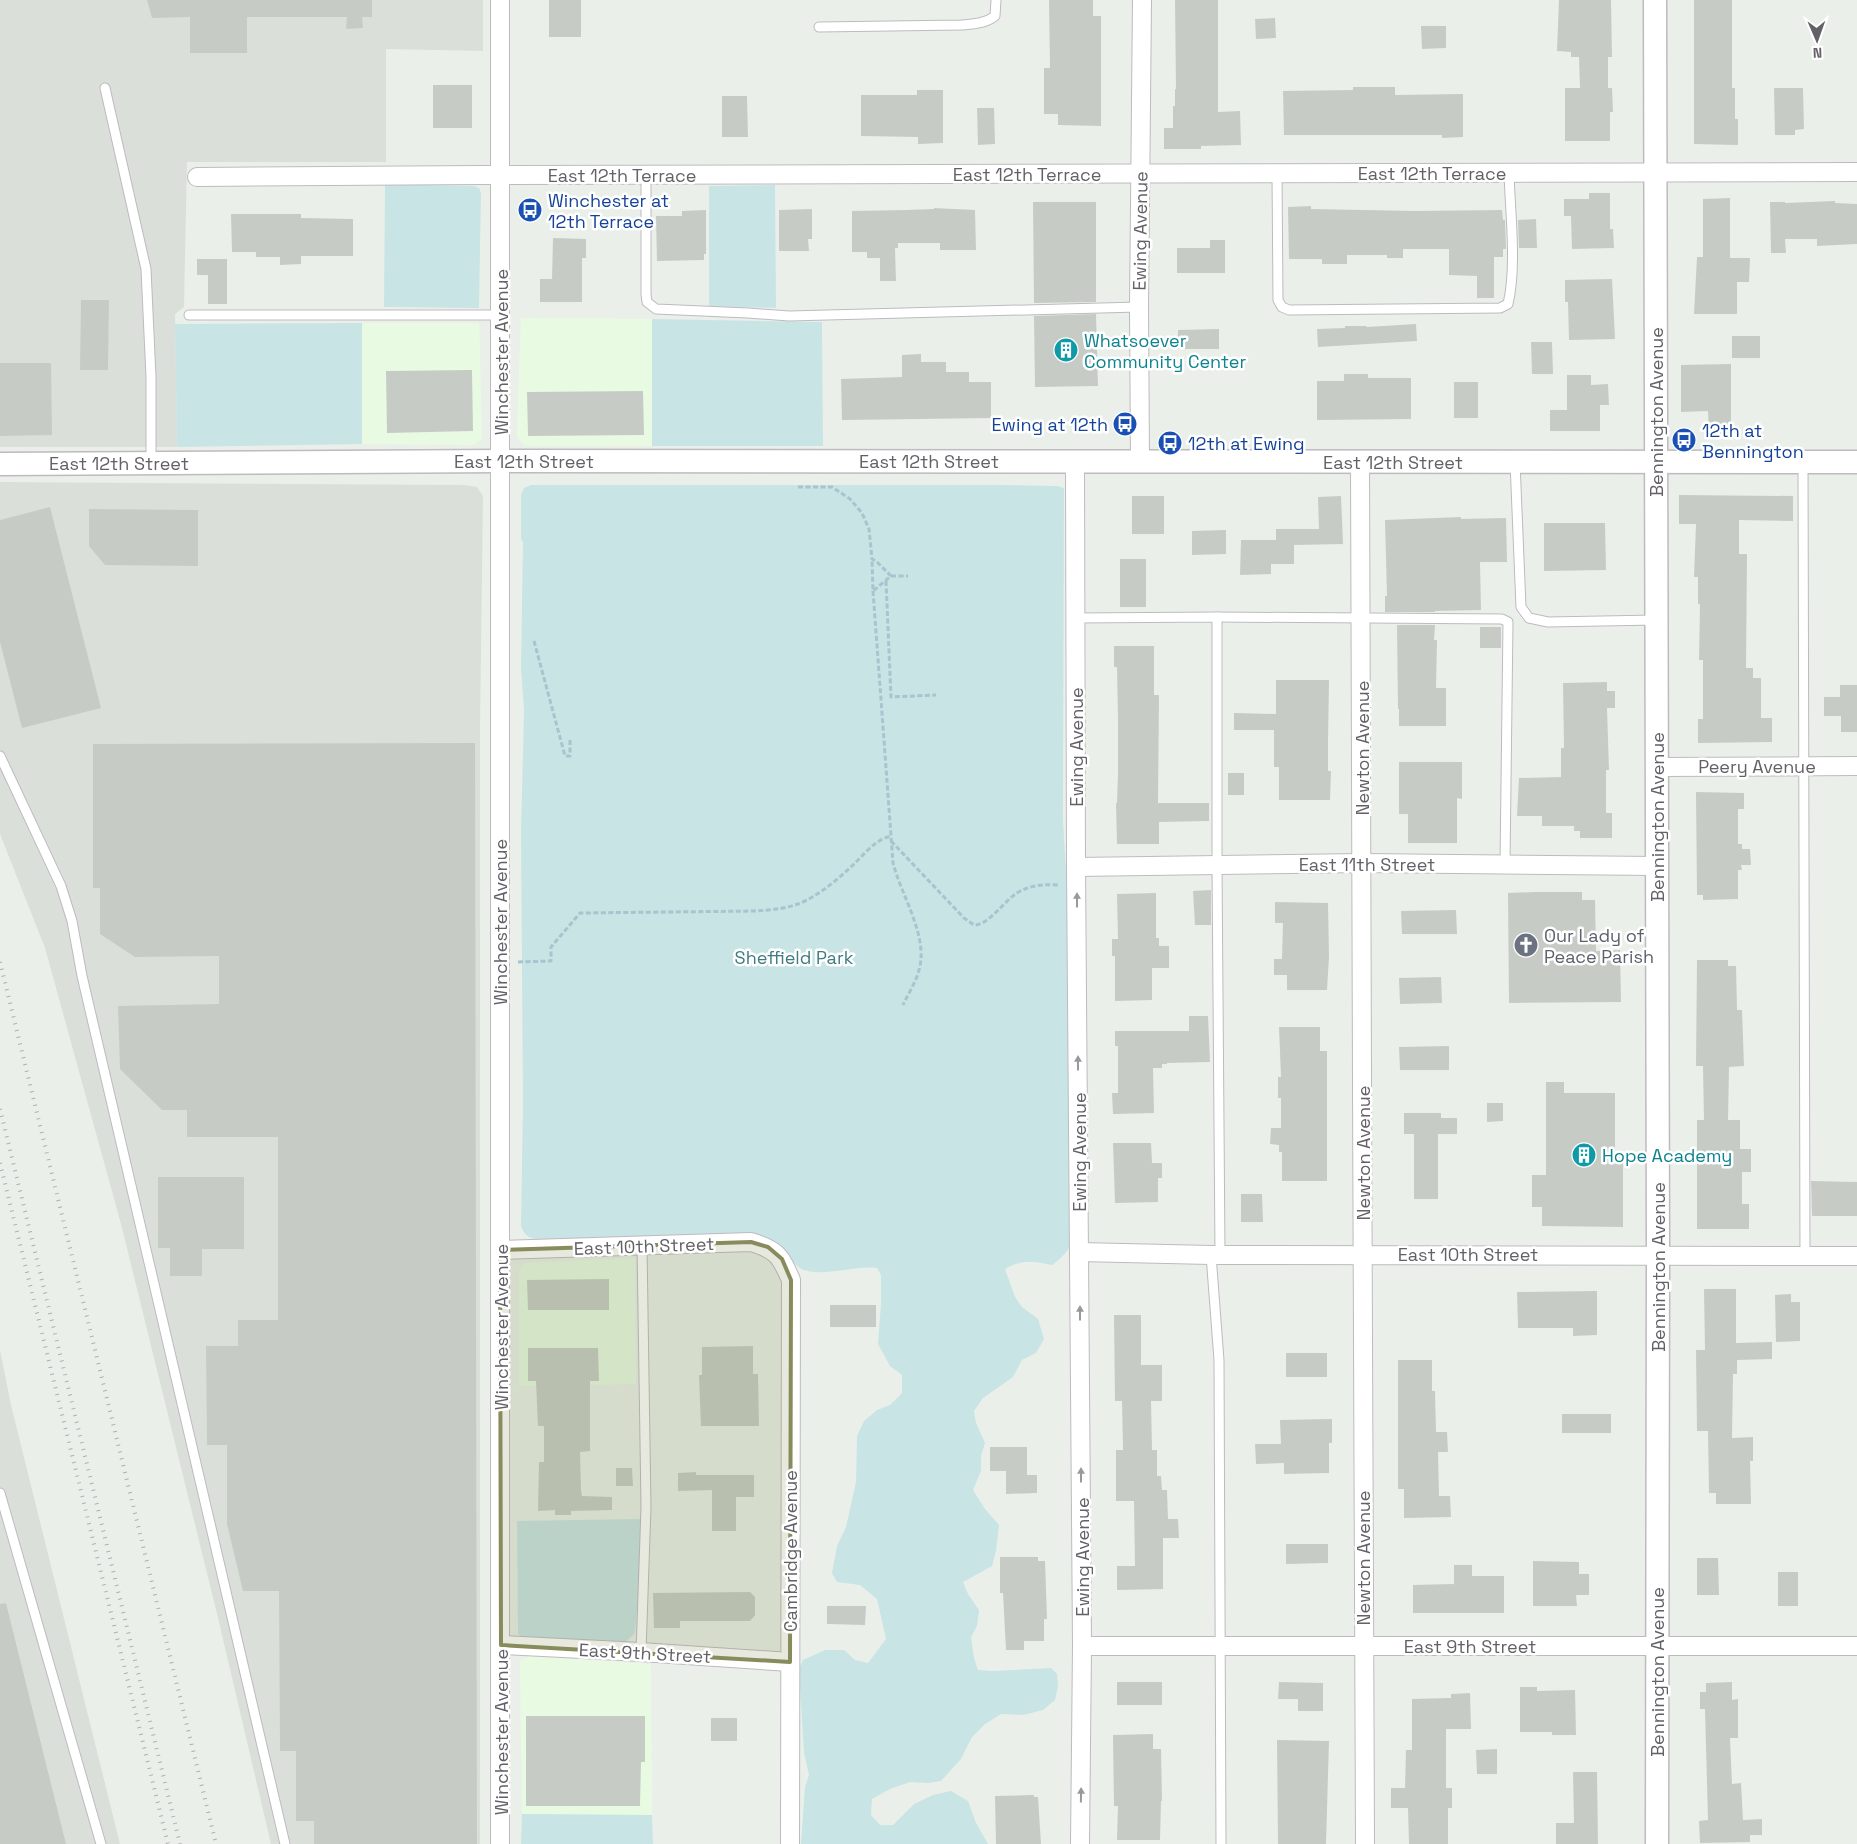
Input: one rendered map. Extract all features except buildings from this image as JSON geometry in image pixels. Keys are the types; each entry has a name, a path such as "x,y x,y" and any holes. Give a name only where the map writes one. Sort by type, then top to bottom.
{"street":[{"name":"Winchester Avenue","path":"500,0 500,1844"},
{"name":"Ewing Avenue","path":"1140,461 1139,307 1142,0"},
{"name":"Bennington Avenue","path":"1655,0 1658,1254 1657,1844"},
{"name":"East 12th Terrace","path":"197,178 500,175 1857,172"},
{"name":"East 12th Street","path":"0,464 501,461 1857,462"},
{"name":"Ewing Avenue","path":"1075,461 1082,1646 1080,1844"},
{"name":"Newton Avenue","path":"1360,461 1365,1844"},
{"name":"Peery Avenue","path":"1656,767 1857,766"},
{"name":"East 11th Street","path":"1076,867 1362,863 1657,866"},
{"name":"East 10th Street","path":"500,1250 751,1242 768,1247 782,1259"},
{"name":"East 10th Street","path":"1080,1252 1857,1256"},
{"name":"Cambridge Avenue","path":"782,1259 791,1280 790,1844"},
{"name":"East 9th Street","path":"501,1645 790,1662"},
{"name":"East 9th Street","path":"1082,1646 1857,1646"}],"lane":[{"path":"819,27 960,25 979,23 989,21 994,16 996,0"},
{"path":"105,88 146,268 151,377 151,463"},
{"path":"1277,174 1278,300 1282,307 1289,310 1324,311 1500,308 1508,304 1512,264 1509,172"},
{"path":"646,175 646,294 647,302 656,309 748,312 789,316 1139,307"},
{"path":"189,315 501,315"},
{"path":"1515,462 1521,607 1530,618 1548,622 1656,620"},
{"path":"1803,462 1804,1255"},
{"path":"1217,617 1215,1254 1219,1360 1221,1844"},
{"path":"1076,618 1502,619 1508,622 1505,864"},
{"path":"0,756 61,886 72,921 82,976 285,1844"},
{"path":"641,1652 646,1508 642,1246"},
{"path":"0,1493 101,1844"}],"path":[{"path":"798,487 832,487 850,499 862,513 869,529 893,863 897,879 910,909 921,950 919,970 902,1005"},
{"path":"872,559 891,576 908,576"},
{"path":"873,591 891,576"},
{"path":"886,581 891,697 936,695"},
{"path":"534,641 565,756 570,756 570,739"},
{"path":"500,962 551,961 551,947 580,913 756,911 776,910 798,904 830,884 879,840 891,838"},
{"path":"891,838 964,918 974,925 983,923 1013,896 1035,885 1067,885"}],"highlighted area":[{"path":"751,1242 768,1247 782,1259 791,1280 790,1662 501,1645 500,1250"}],"shaded area":[{"path":"0,0 483,0 483,51 386,49 386,162 187,162 184,307 175,314 177,447 0,447"},
{"path":"521,318 652,319 652,446 525,446 517,437"},
{"path":"362,323 479,323 482,439 474,445 362,444"},
{"path":"0,482 464,485 477,487 483,496 480,730 480,1844 271,1844 218,1618 121,1224 45,948 0,834"},
{"path":"635,1258 636,1384 519,1386 519,1270 525,1263"},
{"path":"0,1350 11,1405 120,1844 0,1844"},
{"path":"530,1656 651,1664 652,1815 522,1814 520,1661"}],"green space":[{"path":"385,184 474,186 479,188 481,193 479,308 384,307"},
{"path":"775,185 776,308 709,306 709,186"},
{"path":"652,319 822,322 823,446 652,446"},
{"path":"362,323 362,444 177,447 175,324"},
{"name":"Sheffield Park","path":"531,485 1001,485 1058,486 1064,488 1063,820 1067,889 1069,1192 1077,1198 1076,1227 1072,1243 1067,1251 1052,1265 1028,1262 1005,1269 1015,1297 1022,1307 1038,1319 1044,1339 1036,1353 1022,1360 1013,1377 983,1398 974,1411 976,1423 985,1443 981,1456 981,1471 973,1490 985,1509 999,1525 992,1566 963,1582 968,1594 979,1610 977,1626 971,1637 978,1670 1051,1668 1057,1674 1058,1686 1055,1700 1043,1710 1023,1715 1001,1714 985,1724 972,1737 961,1759 941,1781 928,1783 910,1782 890,1789 872,1799 871,1815 880,1825 893,1825 914,1804 933,1795 951,1791 968,1801 976,1823 988,1844 801,1844 805,1787 809,1775 804,1753 799,1669 803,1660 825,1650 844,1650 855,1660 868,1663 886,1639 877,1599 860,1585 837,1582 832,1573 837,1546 846,1527 856,1482 857,1436 864,1421 877,1410 890,1405 902,1393 902,1375 890,1366 878,1344 881,1275 877,1268 812,1272 801,1269 778,1246 546,1242 528,1236 521,1226 523,1104 521,833 524,710 521,668 523,542 521,539 521,495 524,488"},
{"path":"640,1519 639,1582 635,1633 627,1641 616,1644 524,1638 518,1634 517,1521"},
{"path":"522,1814 652,1815 653,1844 521,1844"}],"railway":[{"path":"0,962 216,1844"},
{"path":"0,1109 180,1844"},
{"path":"0,1163 168,1844"}],"place":[{"name":"Winchester at 12th Terrace","path":"530,210"},
{"name":"Whatsoever Community Center","path":"1066,350"},
{"name":"Ewing at 12th","path":"1125,424"},
{"name":"12th at Bennington","path":"1684,440"},
{"name":"12th at Ewing","path":"1170,443"},
{"name":"Our Lady of Peace Parish","path":"1526,945"},
{"name":"Hope Academy","path":"1584,1155"}]}
